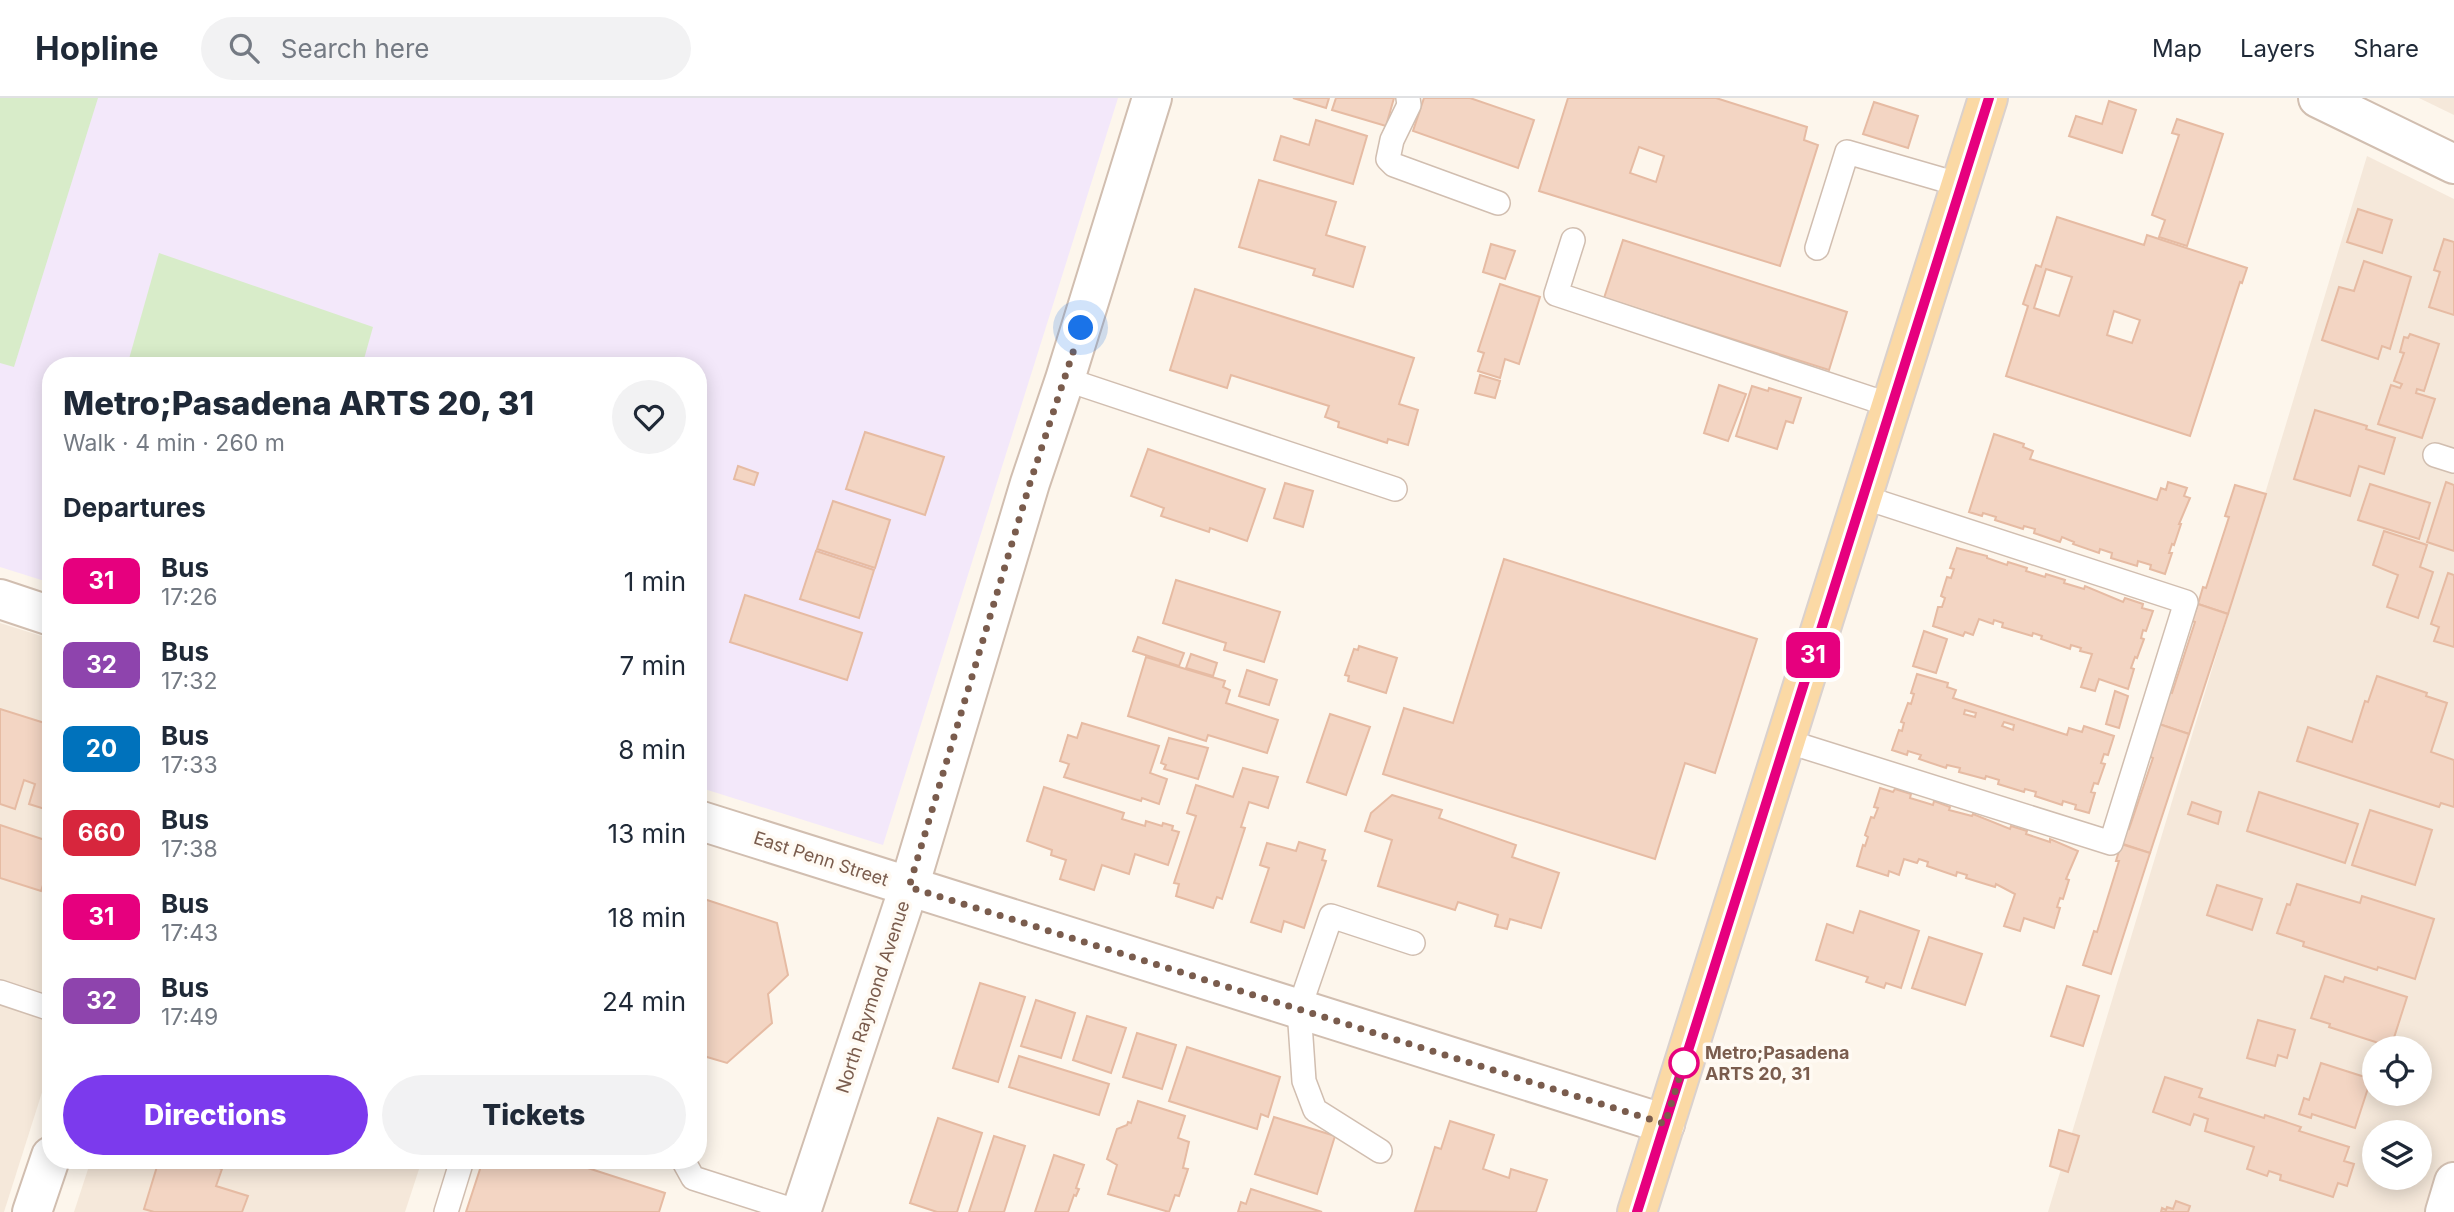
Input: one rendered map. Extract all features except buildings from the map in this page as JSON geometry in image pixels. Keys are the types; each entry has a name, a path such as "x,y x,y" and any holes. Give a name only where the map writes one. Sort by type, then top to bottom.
{"main road":[{"path":"1637,1212 1988,98"}],"street":[{"name":"North Raymond Avenue","path":"800,1212 909,887 1030,483 1152,98"},
{"path":"2318,98 2454,164"},
{"path":"0,599 42,612"},
{"name":"East Penn Street","path":"707,823 1665,1124"},
{"path":"32,1212 47,1169"},
{"path":"2445,1212 2454,1182"}],"lane":[{"path":"1408,98 1409,105 1392,139 1388,159 1394,165 1498,203"},
{"path":"1817,248 1847,152 1961,185"},
{"path":"1573,240 1556,294 1890,405"},
{"path":"1065,379 1395,489"},
{"path":"1786,741 2110,843 2186,602 1863,497"},
{"path":"1380,1151 1315,1110 1304,1081 1299,1009 1331,916 1413,943"},
{"path":"0,992 42,1006"},
{"path":"446,1212 460,1169"},
{"path":"688,1169 693,1178 800,1212"}],"shaded area":[{"path":"0,98 1118,98 883,845 707,790 707,357 42,357 42,580 0,567"},
{"path":"2419,98 2454,98 2454,115"},
{"path":"2367,156 2454,199 2454,1212 2048,1212"},
{"path":"0,623 42,636 42,1092 4,1212 0,1212"},
{"path":"88,1169 419,1169 405,1212 74,1212"}],"green space":[{"path":"0,98 98,98 14,367 0,363"},
{"path":"159,253 373,327 365,357 130,357"}],"bus line":[{"name":"31","path":"1637,1212 1989,98"}],"place":[{"name":"Metro;Pasadena ARTS 20, 31","path":"1684,1063"}],"route":[{"path":"1081,328 1030,483 909,887 1665,1124 1684,1063"}]}
